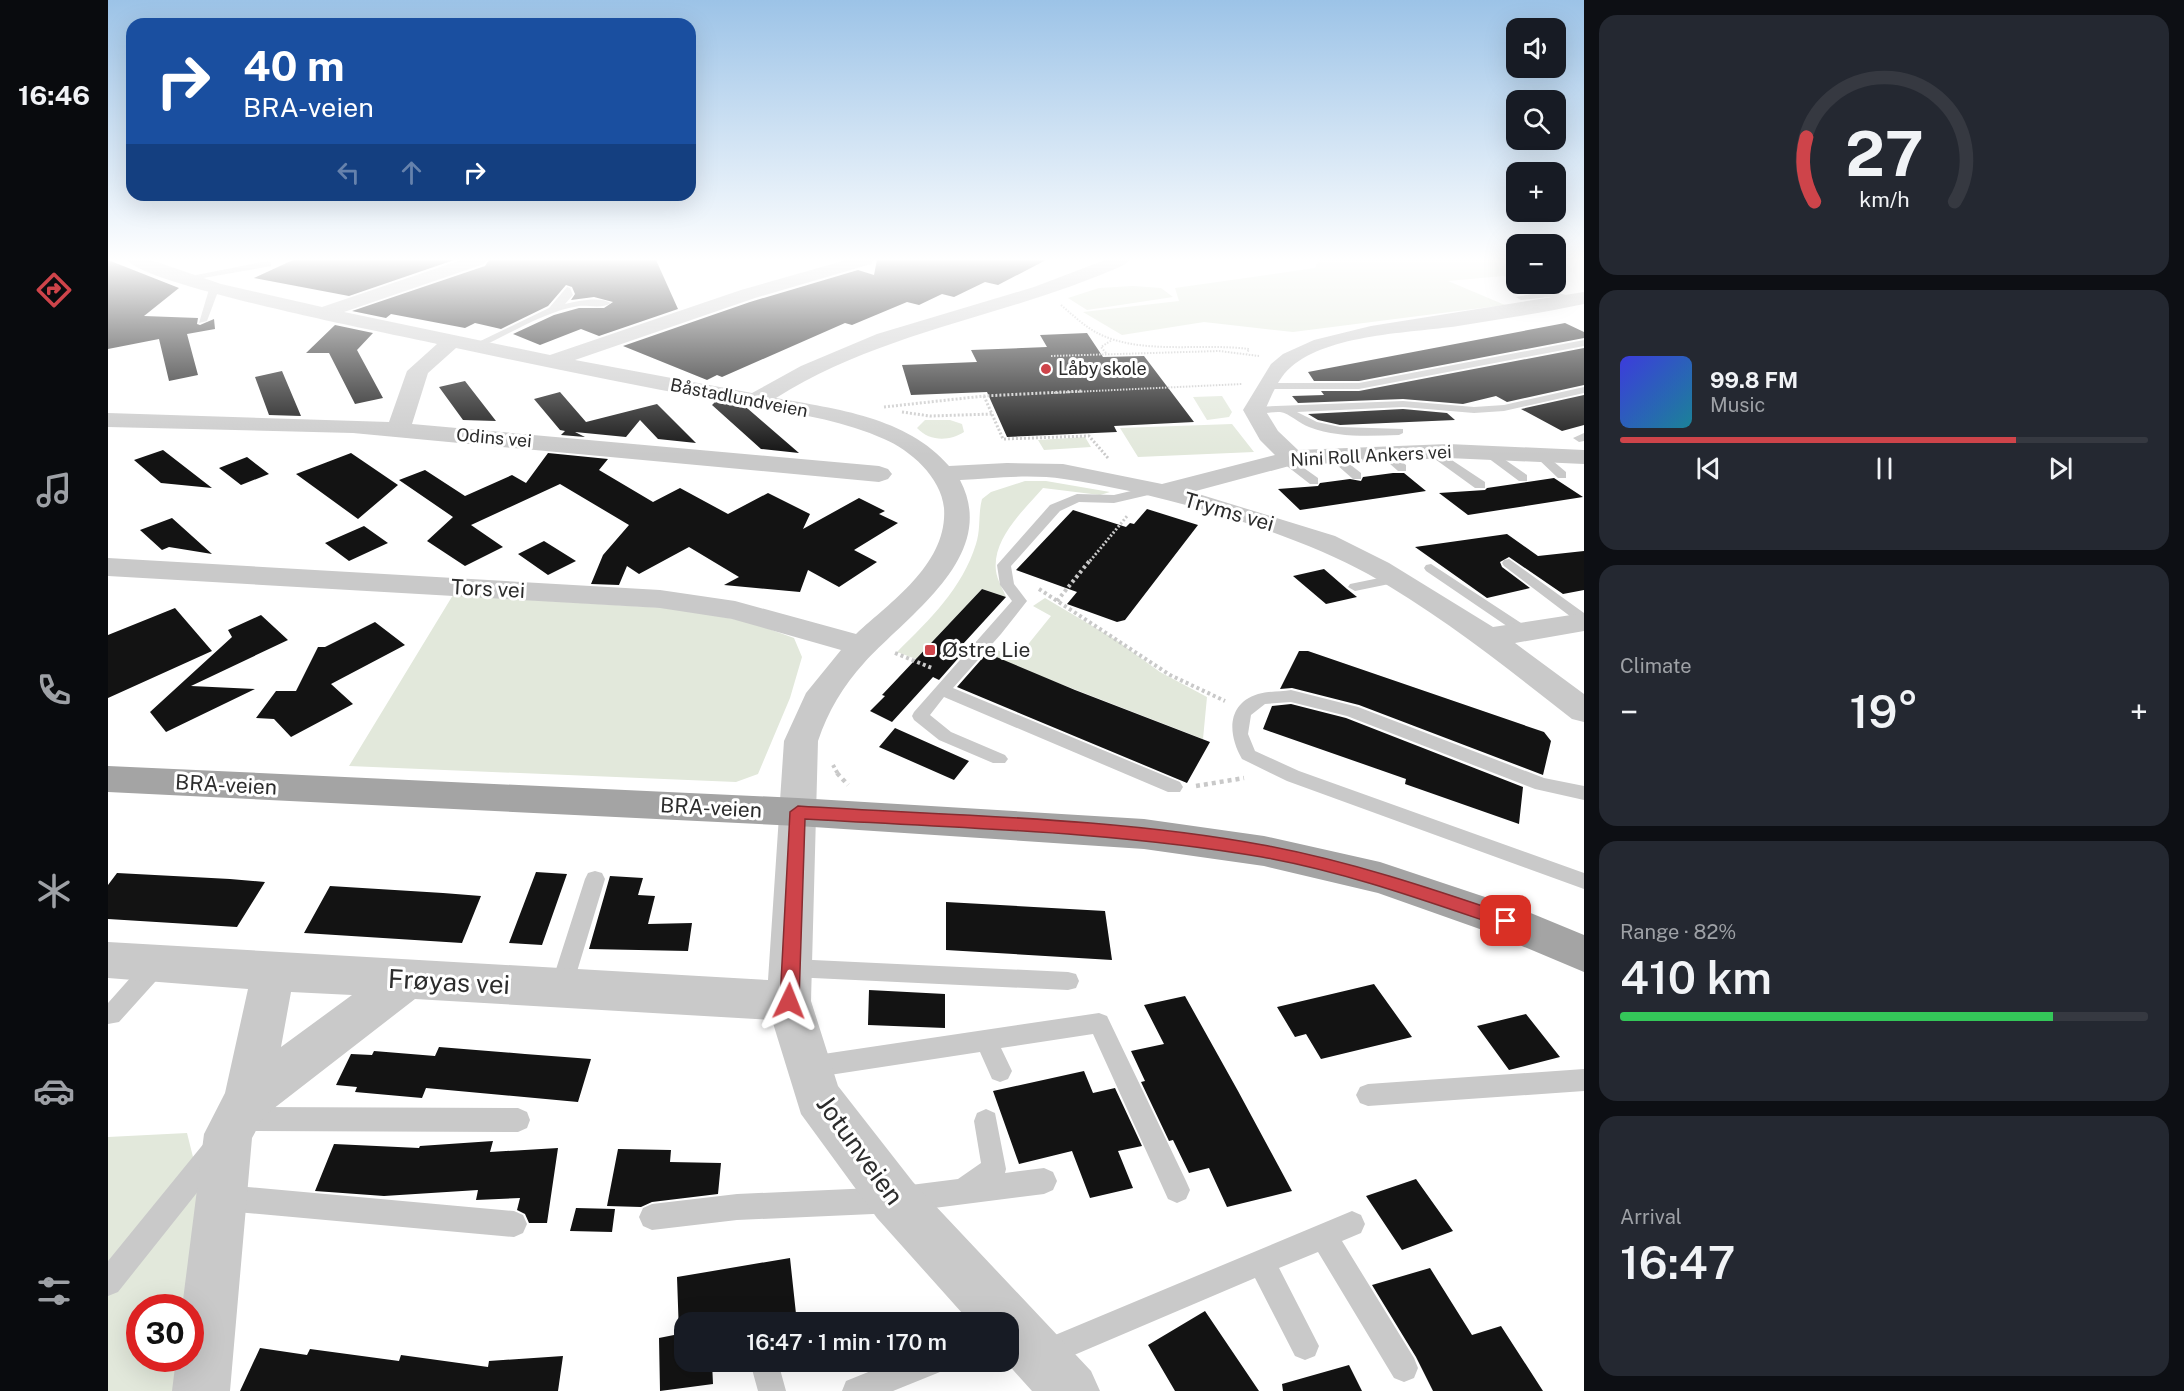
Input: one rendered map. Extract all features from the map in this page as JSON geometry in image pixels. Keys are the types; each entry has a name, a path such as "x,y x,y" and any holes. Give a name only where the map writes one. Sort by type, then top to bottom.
{"main road":[{"name":"BRA-veien","path":"108,780 798,812 1144,834 1264,851 1380,878 1506,921 1584,954"}],"street":[{"name":"Båstadlundveien","path":"376,325 550,362 833,416 893,434 923,453 943,474 955,495 957,520 948,551 920,591 897,616 863,646 807,716 801,741 798,812"},
{"path":"550,362 658,325"},
{"path":"755,401 822,363 928,325"},
{"path":"1289,459 1268,435 1254,410 1266,385 1286,362 1319,345 1353,335 1415,325"},
{"path":"398,430 418,371 463,344"},
{"name":"Odins vei","path":"108,420 353,426 626,449 879,474"},
{"name":"Nini Roll Ankers vei","path":"1145,491 1289,459 1334,455 1393,460 1432,451 1540,454 1582,444"},
{"name":"Tryms vei","path":"943,474 1007,470 1063,471 1245,515 1325,542 1394,579 1488,638 1584,711"},
{"name":"Tors vei","path":"108,567 660,599 735,609 863,646"},
{"path":"1488,638 1584,621"},
{"name":"Jotunveien","path":"798,812 790,984 818,1098 895,1200 1071,1391"},
{"name":"Frøyas vei","path":"108,960 561,988 790,984"},
{"path":"201,1391 221,1197 273,972"},
{"path":"238,1118 407,980"}],"lane":[{"path":"463,344 514,325"},
{"path":"1266,385 1359,386 1584,343"},
{"path":"1359,386 1449,407"},
{"path":"1254,410 1403,404 1474,410 1504,408 1584,390"},
{"path":"1287,410 1317,429 1339,433 1399,431"},
{"path":"1432,451 1480,485"},
{"path":"1488,452 1523,478"},
{"path":"1540,454 1562,474"},
{"path":"1334,455 1357,476"},
{"path":"1289,459 1314,482"},
{"path":"999,759 945,735 920,716 947,683 1000,629 1020,602 1007,585 1004,565 1055,508 1077,498 1114,499 1145,491"},
{"path":"1509,563 1584,621"},
{"path":"1431,568 1525,632"},
{"path":"1355,587 1394,579"},
{"path":"947,683 1174,788"},
{"path":"1584,793 1541,784 1352,711 1292,696 1261,699 1246,711 1239,734 1248,755 1293,776 1584,881"},
{"path":"561,988 595,879"},
{"path":"111,1015 157,964"},
{"path":"790,984 1068,981"},
{"path":"809,1067 1099,1023 1177,1190"},
{"path":"986,1040 1000,1071"},
{"path":"1368,1095 1584,1080"},
{"path":"108,1282 238,1118 518,1120"},
{"path":"962,1191 994,1168 986,1121"},
{"path":"652,1217 736,1207 895,1200 1044,1181"},
{"path":"221,1197 514,1224"},
{"path":"1020,1338 1261,1262 1352,1224"},
{"path":"1323,1235 1404,1368"},
{"path":"1261,1262 1305,1346"},
{"path":"767,1372 772,1391"},
{"path":"861,1390 905,1372"}],"path":[{"path":"1087,325 1112,340 1132,346 1224,345 1249,349 1247,353"},
{"path":"1106,353 1101,347 1112,340"},
{"path":"1132,346 1135,355"},
{"path":"1052,356 1219,351 1247,353 1286,362"},
{"path":"993,414 930,416 881,408 900,403 984,396 1266,385"},
{"path":"984,396 1002,440 1089,436 1145,491 1130,514 1057,601"},
{"path":"1004,565 1045,596 1098,625 1170,675 1246,711"},
{"path":"891,651 947,683"},
{"path":"1174,788 1188,788 1204,783 1245,778 1248,755"}],"shaded area":[{"path":"1105,325 1186,325 1122,335"},
{"path":"1230,325 1349,325 1293,332"},
{"path":"1222,396 1232,412 1229,417 1207,420 1193,397"},
{"path":"925,420 950,420 962,424 964,432 953,437 934,438 917,428"},
{"path":"1232,424 1254,452 1138,457 1120,428"},
{"path":"1085,437 1091,447 1044,450 1038,440"},
{"path":"1025,481 1046,481 1110,492 1100,495 1043,488 1018,516 999,548 996,571 1006,597 982,589 916,659 897,652 944,602 962,575 978,538 982,499 991,492"},
{"path":"453,595 681,609 749,622 794,638 802,657 790,698 758,774 736,782 349,766"},
{"path":"1045,598 1116,640 1160,672 1207,697 1203,739 991,657 997,650 1017,658 1051,616 1033,606"},
{"path":"187,1133 205,1205 192,1294 126,1294 126,1372 182,1372 180,1391 108,1391 108,1137"}],"building":[{"path":"108,325 215,325 215,329 187,334 198,375 169,381 159,339 108,349"},
{"path":"335,325 373,333 357,350 383,398 355,404 329,353 306,353"},
{"path":"449,325 471,325 465,328"},
{"path":"483,325 509,325 501,329"},
{"path":"533,325 631,325 599,336 581,329 540,345 513,334"},
{"path":"684,325 841,325 722,377 717,375 707,380 623,346"},
{"path":"1555,325 1569,325 1584,332 1584,338 1359,381 1314,381 1308,372"},
{"path":"1087,333 1103,357 1144,356 1194,422 1114,426 1117,432 1007,437 987,392 911,395 902,365 977,362 971,350 1047,347 1040,335"},
{"path":"1584,348 1584,385 1507,402 1496,396 1463,404 1403,399 1298,403 1292,396 1324,395 1321,391 1359,391"},
{"path":"282,371 301,416 269,415 255,377"},
{"path":"465,381 496,421 463,420 439,387"},
{"path":"560,392 586,422 657,404 696,443 658,439 640,420 626,437 575,432 585,437 561,435 565,431 560,430 534,399"},
{"path":"1584,395 1584,425 1562,431 1521,409"},
{"path":"715,402 747,408 799,453 761,449 712,405"},
{"path":"1403,409 1447,413 1455,420 1340,425 1318,420 1308,414"},
{"path":"163,450 212,488 161,483 134,460"},
{"path":"351,453 398,485 358,519 296,474"},
{"path":"548,453 608,459 599,470 653,502 680,488 728,514 768,493 810,514 803,529 859,498 885,511 879,514 898,523 854,550 877,562 839,587 808,570 800,592 724,585 739,577 689,547 639,574 627,566 619,585 591,584 603,555 629,525 560,484 471,525 503,547 465,566 427,541 453,517 399,480 425,470 465,496 512,475 526,483"},
{"path":"247,457 269,474 241,485 219,468"},
{"path":"1404,473 1426,491 1300,510 1278,489 1318,486 1320,483 1350,479 1361,481 1363,477"},
{"path":"1554,478 1583,497 1468,515 1439,493 1485,490"},
{"path":"1147,509 1198,525 1125,620 1117,622 1067,604 1077,592 1016,570 1073,510 1126,527 1130,523 1134,524"},
{"path":"172,518 212,554 169,547 162,550 140,530"},
{"path":"364,526 388,543 349,561 325,543"},
{"path":"1507,534 1538,556 1584,551 1584,590 1563,594 1509,557 1500,562 1502,567 1530,588 1487,598 1415,547"},
{"path":"544,541 576,561 548,575 518,554"},
{"path":"1324,569 1357,597 1326,604 1293,576"},
{"path":"982,589 1006,597 963,644 969,646 939,680 933,677 892,722 870,711 885,696 882,695"},
{"path":"175,608 212,651 108,698 108,635"},
{"path":"261,615 288,640 191,686 255,689 166,732 150,712 232,637 228,630"},
{"path":"375,622 405,645 331,684 353,704 291,737 274,719 256,718 276,691 296,691 318,647 325,647"},
{"path":"1299,651 1308,651 1544,732 1551,741 1543,775 1359,705 1292,688 1280,689"},
{"path":"987,653 1210,742 1187,783 957,687"},
{"path":"1291,704 1346,718 1523,787 1519,824 1405,784 1406,779 1263,729 1272,706"},
{"path":"895,728 969,761 954,780 879,747"},
{"path":"536,872 567,874 542,945 509,943"},
{"path":"117,873 265,882 237,927 108,919 108,885"},
{"path":"610,876 643,878 638,895 655,896 648,924 692,923 688,951 589,949"},
{"path":"330,886 481,896 462,943 304,933"},
{"path":"946,902 1105,911 1112,960 946,950"},
{"path":"1374,984 1412,1037 1321,1059 1306,1034 1295,1037 1277,1007"},
{"path":"869,990 945,994 945,1028 868,1025"},
{"path":"1185,996 1292,1191 1227,1207 1209,1168 1189,1173 1173,1140 1169,1141 1141,1082 1145,1081 1131,1051 1164,1044 1144,1005"},
{"path":"1526,1014 1560,1057 1509,1070 1477,1026"},
{"path":"439,1047 591,1059 578,1102 426,1088 422,1098 355,1092 357,1087 336,1085 351,1054 372,1055 374,1051 435,1056"},
{"path":"1084,1071 1093,1093 1115,1088 1142,1146 1118,1151 1133,1188 1090,1198 1072,1151 1019,1164 993,1091"},
{"path":"493,1141 490,1152 558,1148 547,1223 529,1223 525,1214 517,1210 520,1198 476,1200 478,1190 384,1196 315,1191 334,1144 419,1148 420,1146"},
{"path":"618,1149 671,1150 670,1162 721,1163 718,1194 652,1202 641,1207 607,1206"},
{"path":"1416,1179 1453,1231 1402,1250 1366,1196"},
{"path":"576,1208 615,1209 612,1232 570,1231"},
{"path":"790,1258 796,1312 678,1312 677,1277"},
{"path":"1430,1268 1472,1335 1501,1326 1543,1391 1433,1391 1416,1357 1372,1285"},
{"path":"1205,1311 1259,1391 1175,1391 1148,1345"},
{"path":"674,1335 674,1372 712,1372 713,1384 660,1391 659,1338"},
{"path":"260,1348 307,1355 310,1349 399,1361 401,1355 488,1367 489,1361 563,1356 558,1391 240,1391"},
{"path":"1349,1365 1362,1391 1283,1391 1282,1384"}],"place":[{"name":"Låby skole","path":"1046,369"},
{"name":"Østre Lie","path":"930,650"}],"route":[{"path":"789,1001 798,812 1144,834 1264,851 1380,878 1506,921"}]}
